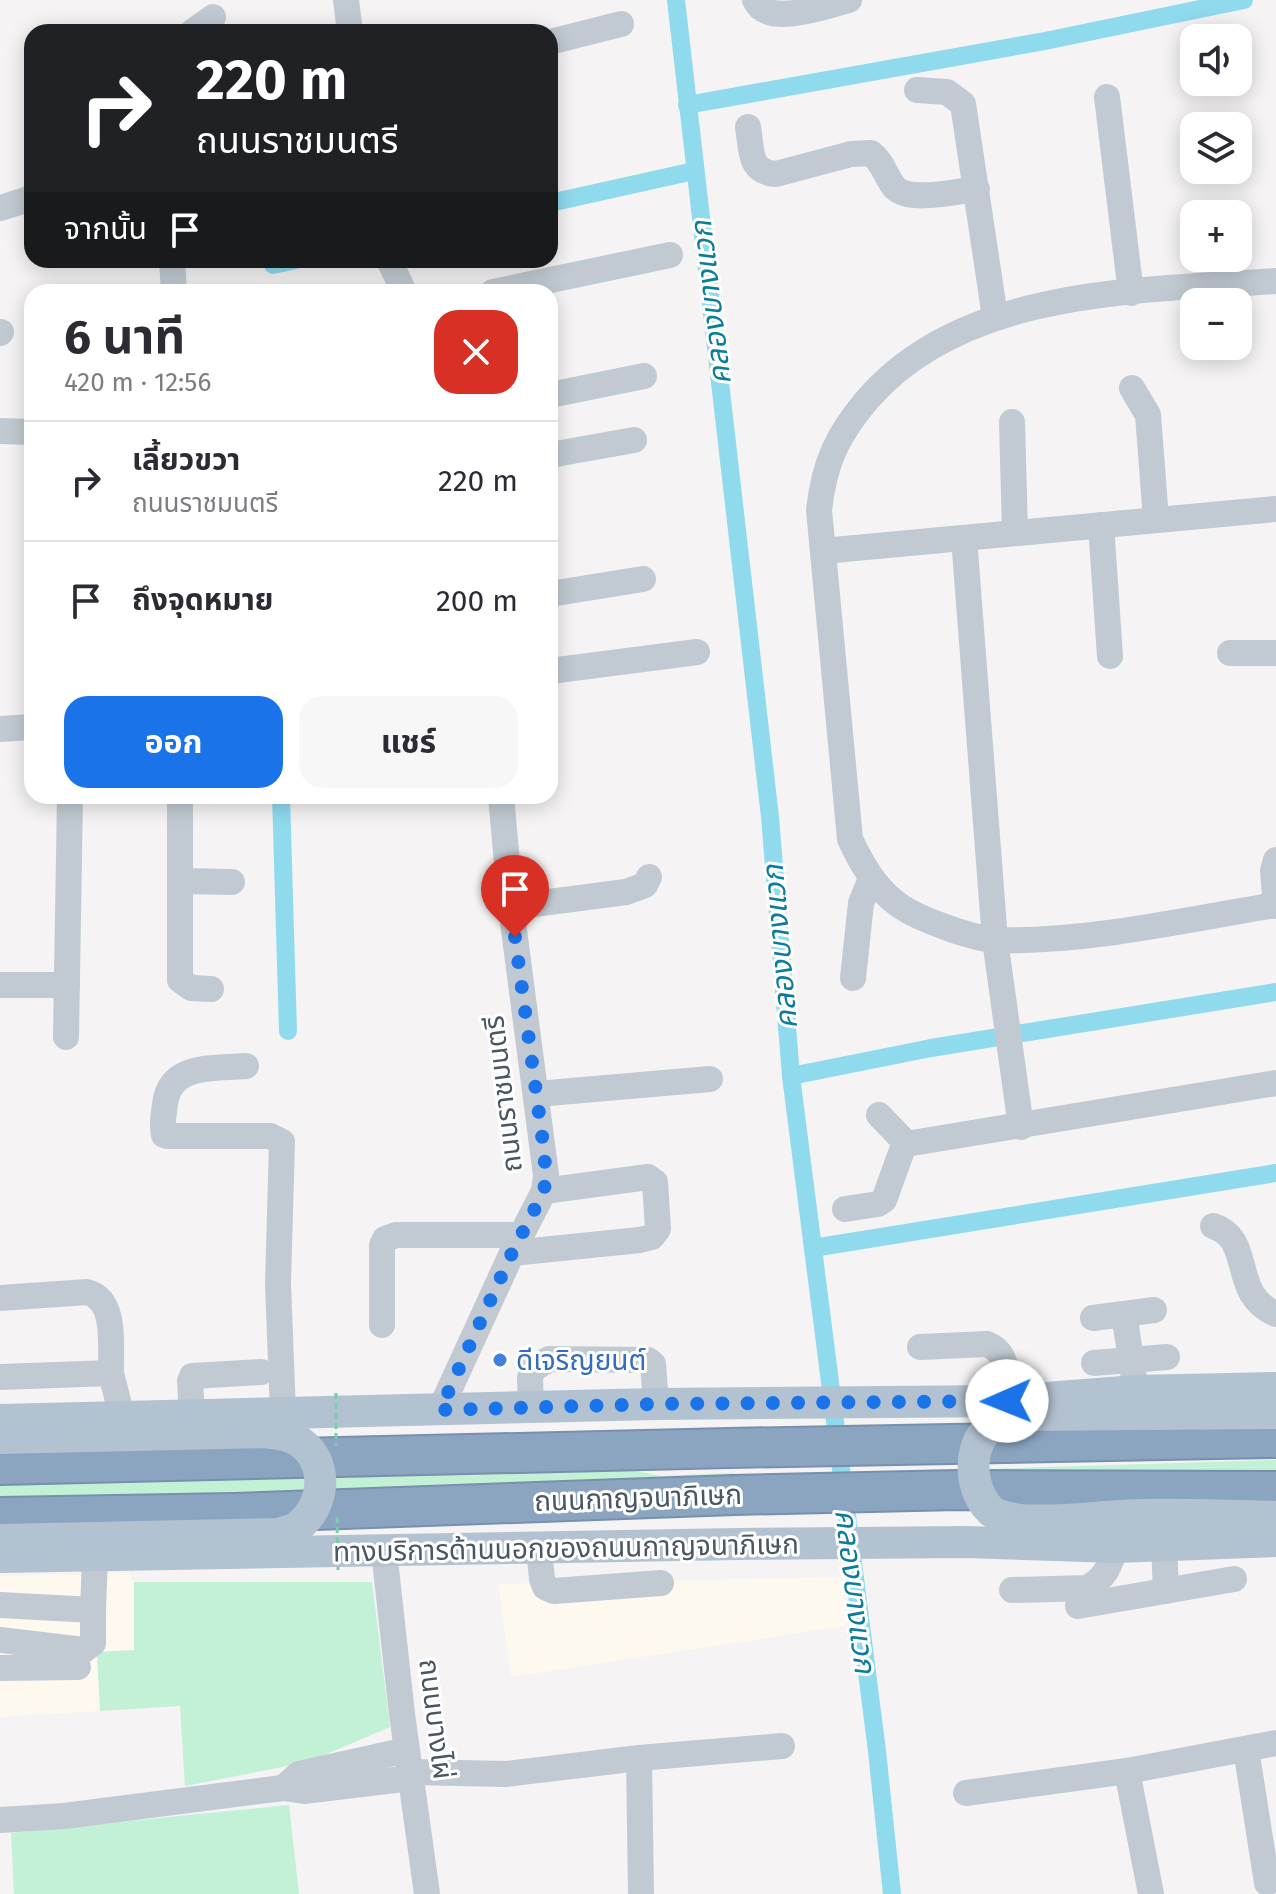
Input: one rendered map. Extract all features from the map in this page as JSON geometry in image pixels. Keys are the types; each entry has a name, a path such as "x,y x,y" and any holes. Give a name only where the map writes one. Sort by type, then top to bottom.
{"highway":[{"name":"ถนนกาญจนาภิเษก","path":"0,1465 1276,1438"},
{"name":"ถนนกาญจนาภิเษก","path":"0,1517 233,1513 958,1490 1276,1491"}],"main road":[{"path":"0,1420 656,1404 1007,1401 1133,1375 1276,1388"},
{"path":"1276,1413 1015,1415 1000,1419 984,1432 972,1465 978,1491 992,1512 1015,1520 1142,1515 1276,1517"},
{"path":"0,1438 285,1434 309,1449 318,1464 321,1478 319,1495 309,1515 295,1528 278,1534 0,1540"},
{"name":"ทางบริการด้านนอกของถนนกาญจนาภิเษก","path":"0,1557 738,1544 966,1542 1116,1547 1276,1541"}],"street":[{"path":"346,0 349,24"},
{"path":"755,0 757,6 767,13 794,14 849,0"},
{"path":"558,40 621,24"},
{"path":"917,90 947,92 963,104 995,317"},
{"path":"1107,97 1131,293"},
{"path":"748,127 753,160 764,173 776,174 851,154 871,153 881,162 893,187 906,196 977,189"},
{"path":"0,208 24,200"},
{"path":"531,284 670,255"},
{"path":"1276,281 1084,298 995,317 969,326 888,376 860,408 836,442 823,479 819,510 850,839 871,878 901,907 954,931 995,940 1078,936 1276,906 1273,871 1276,860"},
{"path":"558,393 644,376"},
{"path":"1132,388 1148,415 1156,519"},
{"path":"1012,422 1015,532"},
{"path":"0,431 24,432"},
{"path":"558,454 634,440"},
{"path":"823,551 1276,509"},
{"path":"1101,525 1110,656"},
{"path":"964,538 995,940 1021,1127"},
{"path":"558,593 643,579"},
{"path":"558,670 697,652"},
{"path":"1230,653 1276,653"},
{"path":"0,711 24,710"},
{"path":"0,729 24,728"},
{"path":"66,1037 70,804"},
{"path":"180,804 180,980 191,988 211,989"},
{"name":"ถนนราชมนตรี","path":"440,1410 516,1244 544,1191 546,1175 511,907 502,804"},
{"path":"511,907 626,892 645,885 649,877"},
{"path":"853,978 859,916 871,878"},
{"path":"181,881 232,882"},
{"path":"0,985 67,985"},
{"path":"246,1066 190,1072 178,1077 166,1093 162,1129 167,1136 270,1136 282,1142 278,1284 283,1413"},
{"path":"537,1094 710,1079"},
{"path":"879,1115 905,1142 912,1143 1276,1083"},
{"path":"845,1209 878,1204 884,1200 905,1142"},
{"path":"382,1325 382,1245 385,1239 396,1235 516,1244 640,1240 652,1237 658,1229 655,1182 648,1177 544,1191"},
{"path":"1213,1226 1229,1235 1239,1254 1248,1290 1256,1302 1276,1314"},
{"path":"0,1298 87,1292 97,1295 105,1305 109,1320 111,1373 122,1417"},
{"path":"1093,1318 1154,1310"},
{"path":"1124,1314 1133,1375"},
{"path":"920,1347 987,1344 997,1348 1006,1366 1007,1401"},
{"path":"1094,1363 1133,1375 1167,1357"},
{"path":"531,1408 530,1378 539,1364 549,1359 648,1360 655,1370 656,1404"},
{"path":"192,1416 192,1376 261,1372"},
{"path":"0,1377 111,1373"},
{"path":"1164,1545 1166,1591"},
{"path":"1012,1590 1087,1588 1106,1574 1116,1547"},
{"path":"539,1548 542,1579 545,1587 554,1591 661,1583"},
{"name":"ถนนบางไผ่","path":"384,1551 427,1894"},
{"path":"0,1640 84,1650 93,1643 95,1556"},
{"path":"1078,1606 1234,1579"},
{"path":"0,1605 93,1610"},
{"path":"0,1668 78,1667"},
{"path":"966,1793 1127,1771 1276,1743"},
{"path":"0,1820 64,1816 283,1788 304,1791 409,1767 506,1774 639,1758 782,1746"},
{"path":"1246,1749 1267,1883"},
{"path":"639,1758 641,1894"},
{"path":"1127,1771 1151,1894"}],"shaded area":[{"path":"130,1573 134,1582 134,1650 97,1652 100,1711 0,1717 0,1576"},
{"path":"842,1577 846,1626 511,1677 498,1584"}],"green space":[{"path":"1276,1460 1276,1478 953,1477 953,1470"},
{"path":"632,1470 661,1476 733,1473 733,1481 0,1501 0,1479"},
{"path":"134,1582 372,1582 390,1727 308,1762 185,1786 180,1706 100,1711 97,1652 134,1650"},
{"path":"289,1805 299,1894 14,1894 11,1833"}],"waterway":[{"name":"คลองบางแวก","path":"676,0 770,817 791,1076 877,1751 892,1894"},
{"path":"687,105 1045,41 1244,0"},
{"path":"558,201 694,171"},
{"path":"281,804 288,1031"},
{"path":"791,1076 931,1048 1276,992"},
{"path":"813,1248 1276,1173"}],"place":[{"name":"ดีเจริญยนต์","path":"500,1360"}],"route":[{"path":"515,937 543,1143 544,1191 440,1410 656,1404 1007,1401"}]}
